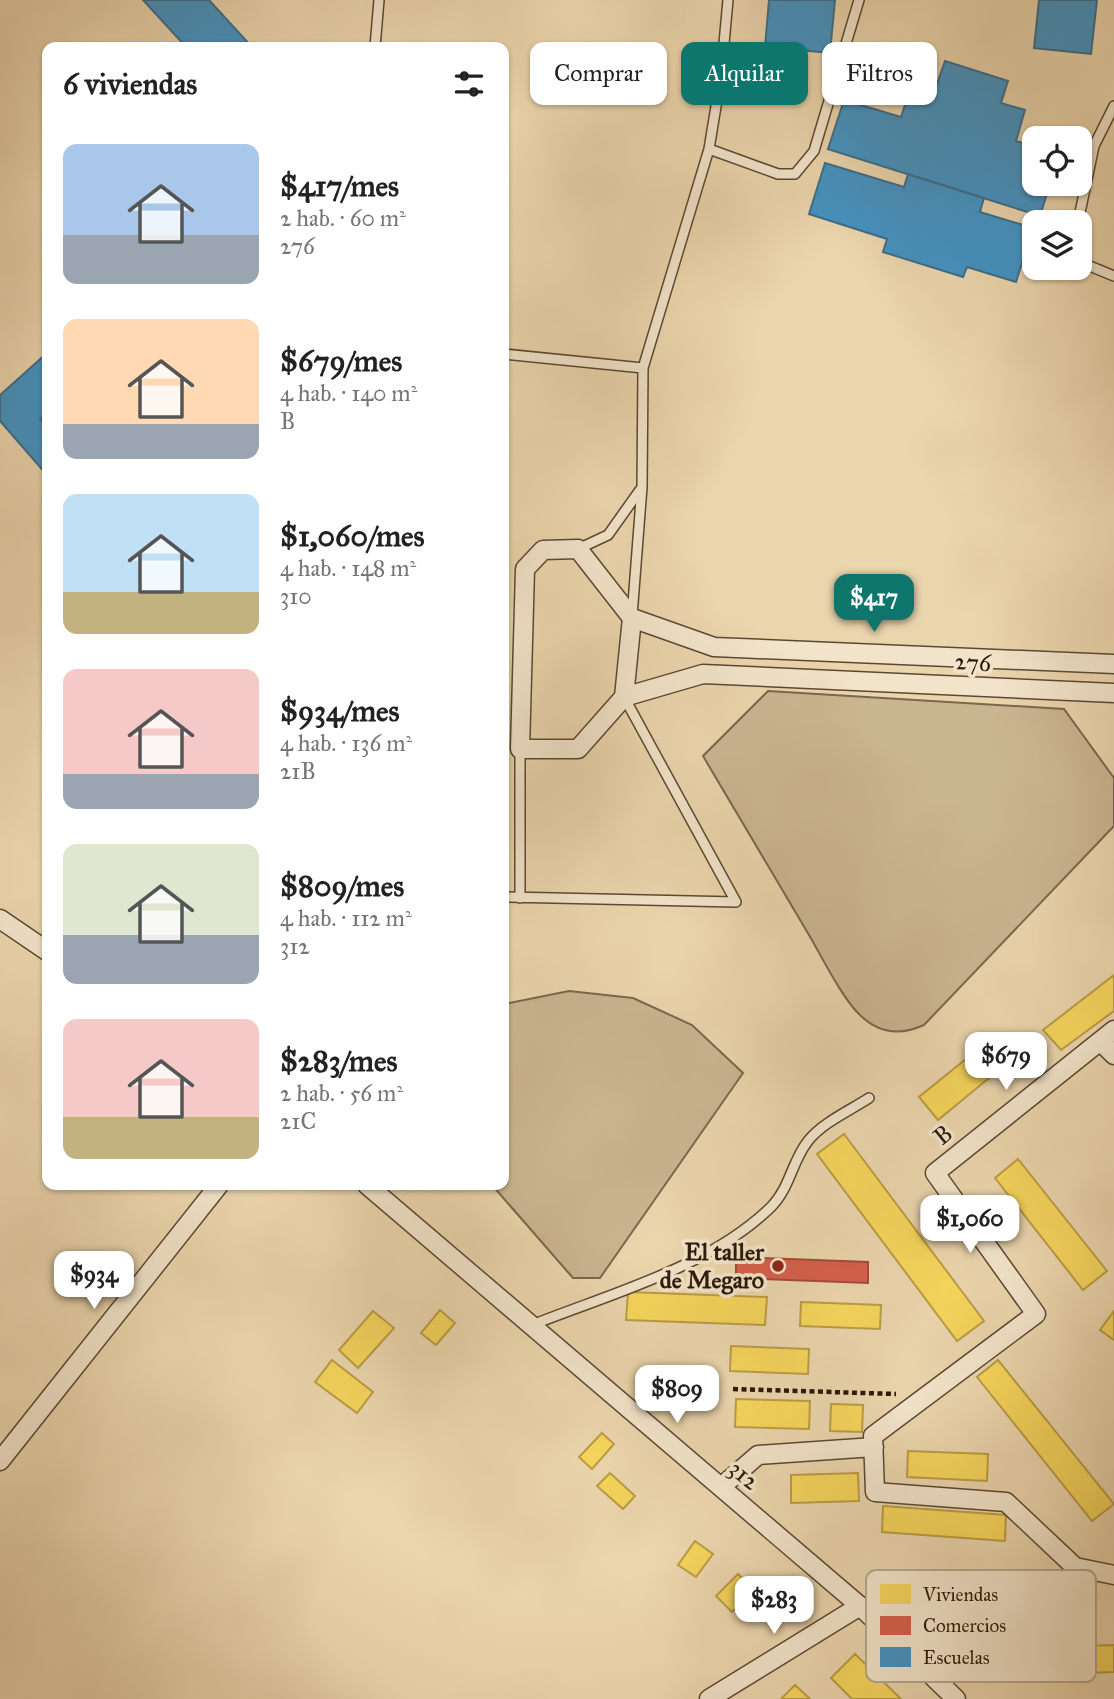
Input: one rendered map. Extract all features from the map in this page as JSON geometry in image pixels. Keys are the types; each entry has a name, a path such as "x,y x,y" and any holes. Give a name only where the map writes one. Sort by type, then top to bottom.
{"street":[{"path":"578,549 632,618 624,697 578,749 520,749 525,569 543,550 578,549"},
{"name":"276","path":"632,618 714,647 1114,664"},
{"name":"276","path":"624,697 703,674 1114,692"},
{"path":"0,919 42,948"},
{"path":"1107,1036 1114,1055"},
{"name":"B","path":"928,1395 1036,1314 935,1173 1107,1036"},
{"path":"0,1461 215,1190"},
{"name":"312","path":"373,1190 866,1612"},
{"path":"928,1395 873,1436 875,1492 1006,1502 1075,1567 1090,1570"},
{"path":"721,1488 758,1455 874,1447"},
{"path":"1096,1571 1114,1575"},
{"path":"709,1699 860,1606"},
{"name":"312","path":"939,1682 957,1699"}],"lane":[{"path":"375,42 379,0"},
{"path":"632,618 642,487 643,368 709,149 721,76 729,0"},
{"path":"709,149 778,174 795,174 814,151 859,0"},
{"path":"1081,210 1094,146 1114,106"},
{"path":"1092,267 1114,276"},
{"path":"509,355 643,368"},
{"path":"578,549 608,535 642,487"},
{"path":"509,897 736,902 624,697"},
{"path":"520,749 520,898"},
{"path":"532,1325 685,1264 735,1236 773,1205 789,1182 807,1142 824,1127 869,1098"}],"path":[{"path":"733,1388 928,1395"}],"shaded area":[{"path":"768,691 1064,709 1114,778 1114,826 924,1025 899,1031 883,1029 861,1016 840,989 703,756"},
{"path":"569,991 633,998 692,1025 743,1073 600,1278 573,1278 496,1190 509,1190 509,1003"}],"building: Viviendas":[{"path":"1114,975 1114,1011 1061,1050 1043,1030"},
{"path":"992,1038 1011,1060 938,1120 919,1097"},
{"path":"844,1134 984,1321 957,1341 817,1154"},
{"path":"1018,1159 1107,1271 1083,1290 995,1178"},
{"path":"628,1292 767,1297 765,1325 626,1320"},
{"path":"801,1302 881,1305 880,1329 800,1326"},
{"path":"440,1310 455,1323 436,1345 421,1333"},
{"path":"373,1311 394,1328 358,1368 339,1350"},
{"path":"1114,1311 1114,1340 1100,1330"},
{"path":"731,1346 809,1349 808,1374 730,1371"},
{"path":"332,1360 373,1392 357,1413 315,1382"},
{"path":"998,1360 1114,1504 1092,1521 977,1377"},
{"path":"736,1399 810,1401 809,1429 735,1427"},
{"path":"831,1404 863,1405 862,1432 830,1431"},
{"path":"602,1433 614,1444 592,1469 579,1457"},
{"path":"908,1451 988,1454 987,1481 907,1477"},
{"path":"610,1473 635,1496 623,1509 597,1486"},
{"path":"858,1473 859,1501 791,1503 791,1475"},
{"path":"883,1506 1006,1515 1005,1541 882,1532"},
{"path":"695,1541 713,1554 696,1577 678,1565"},
{"path":"738,1574 754,1590 732,1612 716,1596"},
{"path":"1114,1645 1114,1672 1096,1673 1096,1646"},
{"path":"855,1654 866,1665 866,1682 884,1682 901,1699 852,1699 831,1678"},
{"path":"795,1685 810,1699 781,1699"}],"building: Comercios":[{"path":"736,1257 868,1262 868,1283 736,1278"}],"building: Escuelas":[{"path":"143,0 209,0 247,42 181,42"},
{"path":"769,0 835,0 831,42 822,42 822,52 808,51 808,42 765,42"},
{"path":"1039,0 1097,0 1091,54 1034,48"},
{"path":"945,61 1008,81 1001,103 1025,110 1016,141 1022,143 1022,196 1046,196 1042,210 1022,210 828,149 842,105 861,105 901,117 905,105 937,105 937,84"},
{"path":"825,163 904,187 908,174 984,198 980,212 1022,225 1022,263 1016,282 967,267 963,277 883,252 887,239 809,214"},
{"path":"42,357 42,469 0,421 0,395"}],"place":[{"name":"El taller de Megaro","path":"778,1266"}]}
